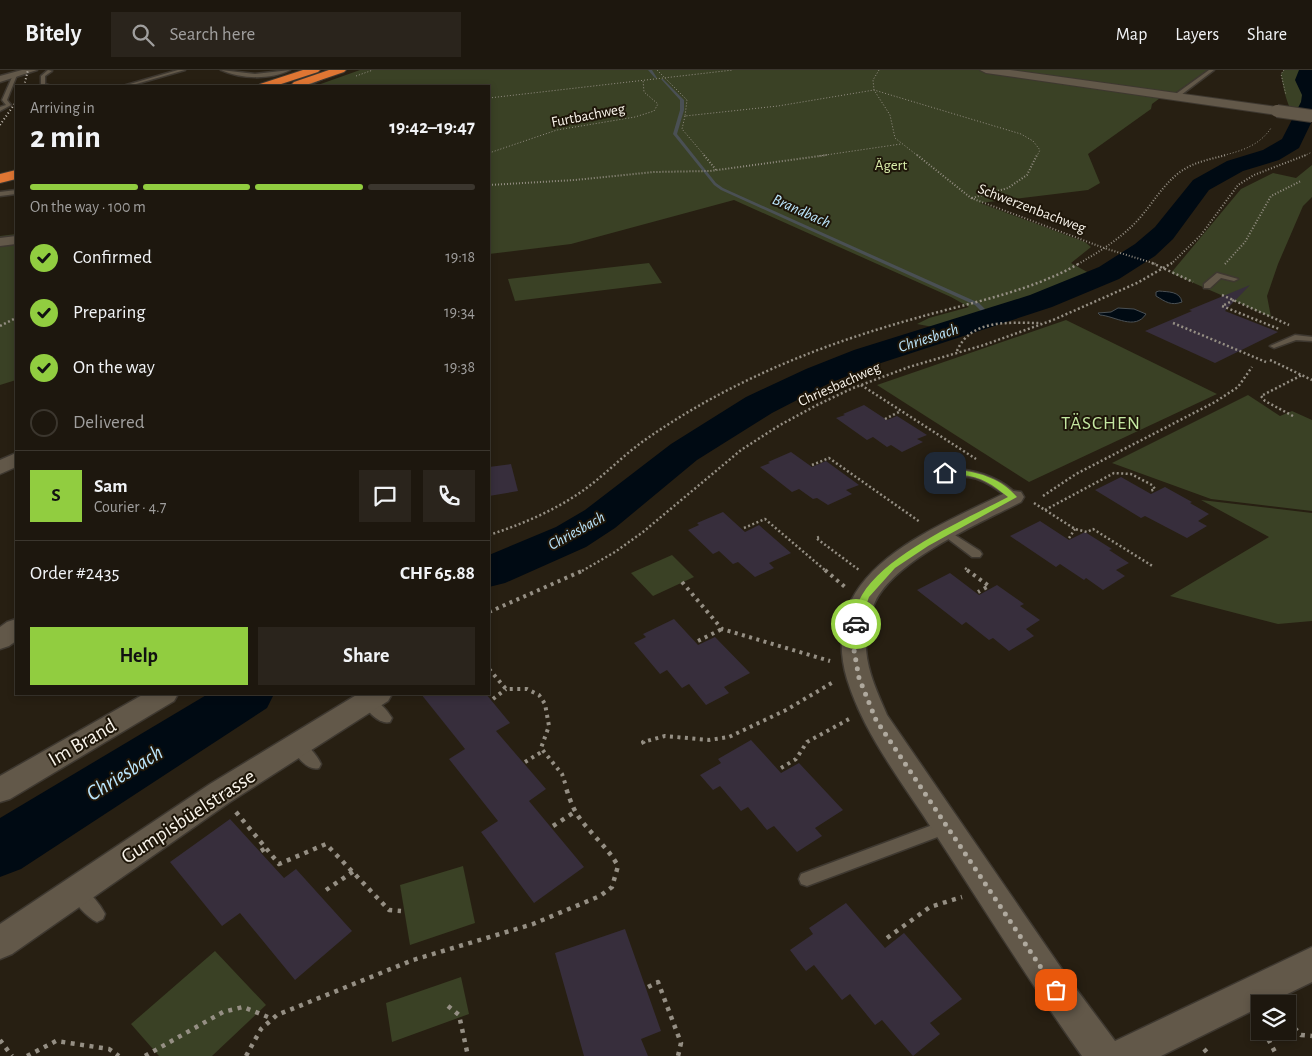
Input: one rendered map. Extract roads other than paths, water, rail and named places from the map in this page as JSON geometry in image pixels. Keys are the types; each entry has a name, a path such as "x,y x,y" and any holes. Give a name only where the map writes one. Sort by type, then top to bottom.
{"highway":[{"path":"267,85 314,70"},
{"path":"295,85 340,70"},
{"path":"0,168 15,163"},
{"path":"0,179 15,174"}],"street":[{"path":"0,80 32,70"},
{"path":"986,70 1312,116"},
{"path":"0,242 15,240"},
{"path":"1012,493 892,566 865,596 856,621 854,650 859,678 876,720 1056,990 1104,1056"},
{"path":"0,640 15,629"},
{"name":"Im Brand","path":"0,790 163,695"},
{"name":"Gumpisbüelstrasse","path":"0,943 220,793 306,755 377,704"},
{"path":"1124,1056 1312,964"}],"lane":[{"path":"43,85 43,76 50,70"},
{"path":"129,85 183,70"},
{"path":"206,70 213,72"},
{"path":"223,70 252,77 272,75 288,70"},
{"path":"306,85 340,70"},
{"path":"1175,97 1212,70"},
{"path":"0,109 9,105 4,100 16,75"},
{"path":"0,194 15,192"},
{"path":"1207,286 1220,275 1234,279"},
{"path":"1274,346 1295,333 1312,339"},
{"path":"936,477 945,473 959,472 976,475 1012,493"},
{"path":"947,533 976,554"},
{"path":"807,879 946,826"},
{"path":"76,890 97,914"}],"waterway":[{"name":"Brandbach","path":"650,70 656,77"},
{"name":"Chriesbach","path":"490,572 571,537 600,519 684,452 759,405 818,376 866,357 1041,301 1109,273 1145,250 1164,233 1201,185 1209,179 1235,166 1271,155 1291,143 1311,102 1311,95 1304,80 1308,70"},
{"name":"Brandbach","path":"662,80 682,100 682,110 675,134 715,184 722,189 977,304 990,317"},
{"name":"Chriesbach","path":"0,850 247,695"}],"railway":[{"path":"24,85 28,70"},
{"path":"0,125 15,103"}],"district":[{"name":"TÄSCHEN","path":"1101,422"}],"park label":[{"name":"Ägert","path":"891,165"}]}
